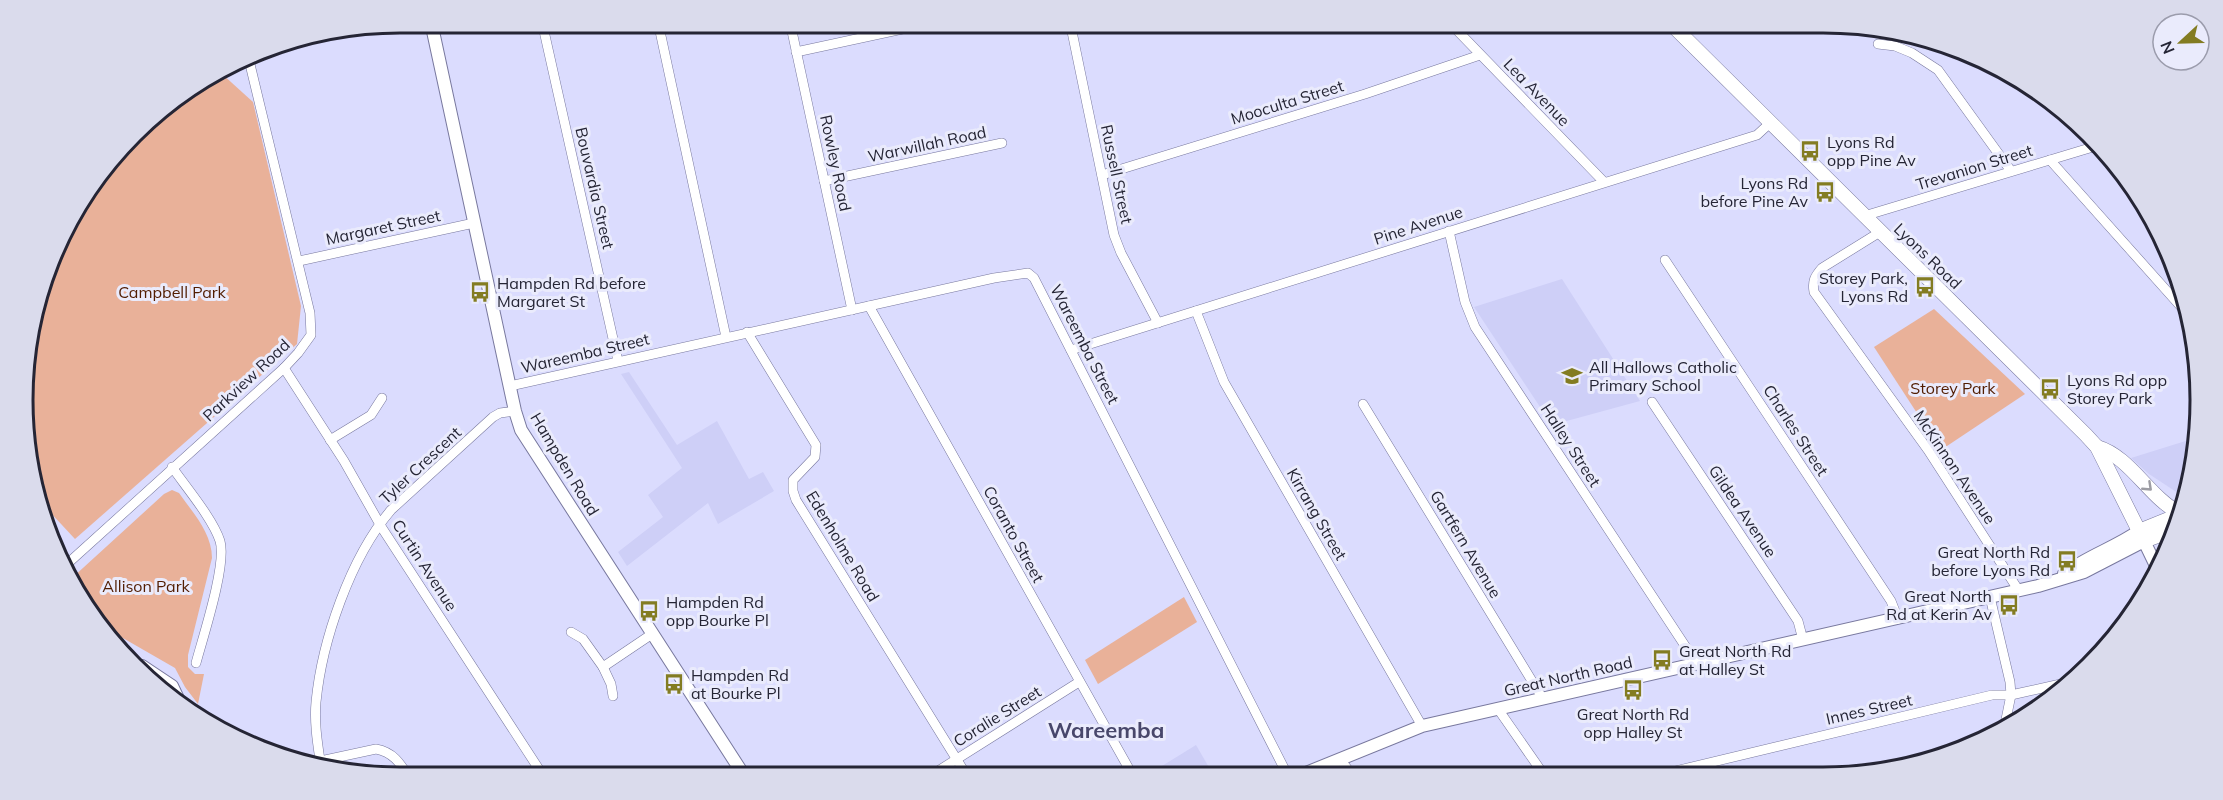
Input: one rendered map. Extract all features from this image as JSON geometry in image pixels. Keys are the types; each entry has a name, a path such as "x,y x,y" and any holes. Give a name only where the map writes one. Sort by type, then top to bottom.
{"main road":[{"name":"Hampden Road","path":"433,33 521,430 738,767"},
{"name":"Lyons Road","path":"1680,33 2097,447 2141,536"},
{"path":"2097,447 2110,451 2173,508"},
{"name":"Great North Road","path":"2141,536 2170,520"},
{"name":"Great North Road","path":"1322,767 1422,726 2019,591 2059,579 2081,561 2124,541 2165,532"},
{"path":"2141,536 2153,560"},
{"path":"157,676 172,687"}],"street":[{"name":"Bouvardia Street","path":"544,33 618,361"},
{"path":"660,33 726,337"},
{"name":"Rowley Road","path":"792,33 852,310"},
{"path":"796,52 884,33"},
{"name":"Russell Street","path":"1072,33 1117,244 1158,323"},
{"name":"Lea Avenue","path":"1459,33 1605,182"},
{"path":"1878,44 1895,46 1912,53 1938,70 2011,171"},
{"name":"Mooculta Street","path":"1102,175 1365,94 1480,55"},
{"name":"Parkview Road","path":"70,561 284,368 311,335 310,313 299,261 251,65"},
{"name":"Pine Avenue","path":"1071,350 1757,135 1770,123"},
{"name":"Warwillah Road","path":"824,181 1002,143"},
{"name":"Trevanion Street","path":"1864,216 2090,148"},
{"path":"2050,160 2176,301"},
{"name":"Margaret Street","path":"299,261 474,223"},
{"name":"Halley Street","path":"1449,231 1465,302 1475,327 1697,663"},
{"name":"McKinnon Avenue","path":"1880,232 1822,268 1815,276 1814,292 1928,450 2019,591"},
{"name":"Charles Street","path":"1665,260 1891,601 1898,619"},
{"name":"Wareemba Street","path":"510,386 994,278 1028,273 1034,278 1283,767"},
{"name":"Coranto Street","path":"869,306 1128,767"},
{"name":"Kirrang Street","path":"1196,311 1224,382 1422,726"},
{"name":"Edenholme Road","path":"747,332 816,445 815,457 799,471 793,480 796,500 961,767"},
{"name":"Curtin Avenue","path":"284,368 380,524 538,767"},
{"path":"330,440 371,415 382,398"},
{"name":"Gildea Avenue","path":"1652,402 1798,621 1803,640"},
{"name":"Gartfern Avenue","path":"1363,404 1543,699"},
{"name":"Tyler Crescent","path":"320,758 315,714 321,666 336,610 364,552 391,510 493,417 500,413 515,411"},
{"path":"172,467 215,528 220,543 222,561 196,663"},
{"path":"1990,597 2010,682 2011,695 2006,718"},
{"path":"571,632 583,639 603,667 613,696"},
{"path":"603,667 652,634"},
{"name":"Coralie Street","path":"945,767 1079,682"},
{"name":"Innes Street","path":"1692,767 1992,695 2011,695 2053,686"},
{"path":"1498,709 1538,767"},
{"path":"333,761 376,749 386,751 395,757 402,767"},
{"path":"1340,759 1346,767"}],"shaded area":[{"name":"All Hallows Catholic Primary School","path":"1562,279 1640,401 1552,425 1474,307"},
{"path":"629,372 677,445 717,421 749,479 763,472 774,491 718,524 708,503 627,566 618,552 663,517 648,495 682,468 621,374"},
{"path":"2188,440 2178,493 2149,474 2131,458"},
{"path":"1196,745 1209,767 1160,767"}],"green space":[{"name":"Campbell Park","path":"226,77 253,102 301,306 297,344 75,539 51,513 36,448 33,400 36,352 52,282 82,216 124,158 158,124 196,95"},
{"name":"Storey Park","path":"1934,309 2025,394 1941,450 1874,347"},
{"name":"Allison Park","path":"172,490 179,493 196,516 209,540 211,549 212,558 188,655 188,667 195,674 204,674 198,704 185,687 175,668 119,636 95,604 77,574 164,494"},
{"path":"1184,597 1197,622 1098,684 1085,660"}],"place":[{"name":"Lyons Rd opp Pine Av","path":"1810,151"},
{"name":"Lyons Rd before Pine Av","path":"1825,192"},
{"name":"Storey Park, Lyons Rd","path":"1925,287"},
{"name":"Hampden Rd before Margaret St","path":"480,292"},
{"name":"All Hallows Catholic Primary School","path":"1572,376"},
{"name":"Lyons Rd opp Storey Park","path":"2050,389"},
{"name":"Great North Rd before Lyons Rd","path":"2067,561"},
{"name":"Great North Rd at Kerin Av","path":"2009,605"},
{"name":"Hampden Rd opp Bourke Pl","path":"649,611"},
{"name":"Great North Rd at Halley St","path":"1662,660"},
{"name":"Hampden Rd at Bourke Pl","path":"674,684"},
{"name":"Great North Rd opp Halley St","path":"1633,690"}],"district":[{"name":"Wareemba","path":"1106,730"}]}
